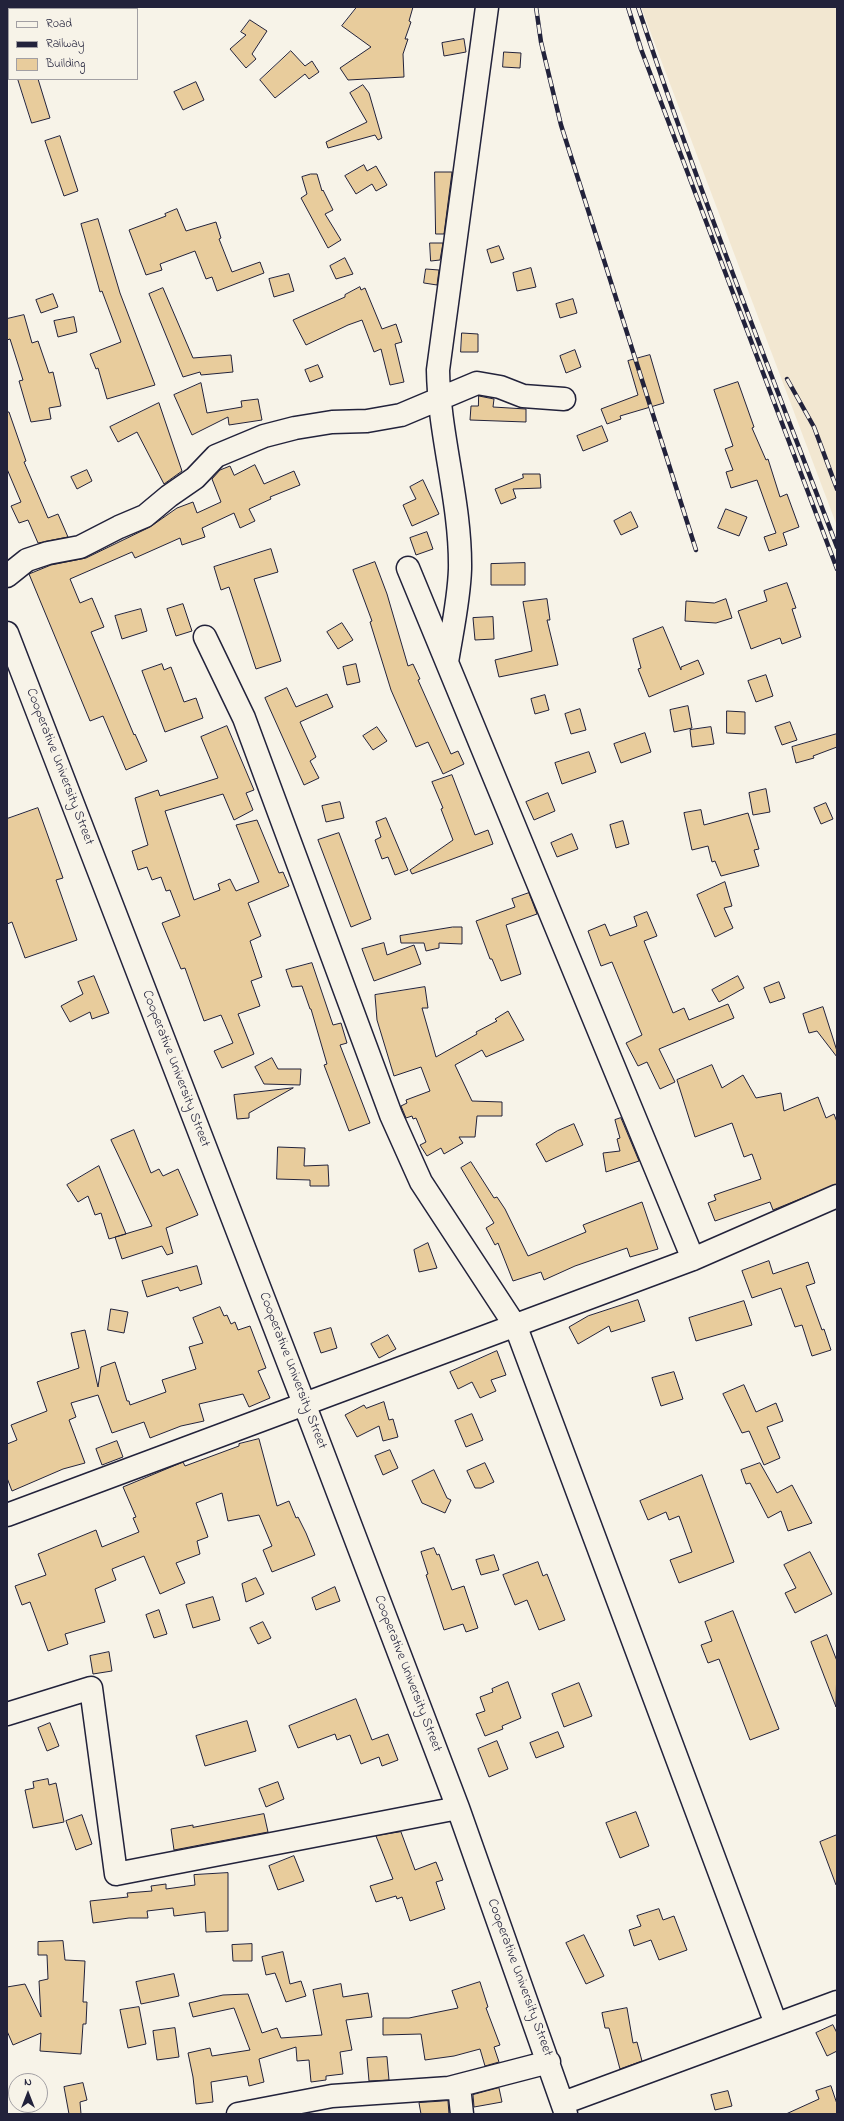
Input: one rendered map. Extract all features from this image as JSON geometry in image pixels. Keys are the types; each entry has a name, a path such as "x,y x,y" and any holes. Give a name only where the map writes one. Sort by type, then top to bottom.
{"street":[{"path":"447,662 458,597 460,568 456,513 438,399 438,370 487,7"},
{"path":"7,576 27,560 48,553 80,547 118,527 145,516 169,496 195,478 216,456 264,436 295,428 332,422 367,421 401,416 477,383 500,387 523,396 564,399"},
{"path":"408,568 693,1259"},
{"name":"Cooperative University Street","path":"7,633 305,1405 458,1808 565,2109"},
{"path":"205,637 244,718 391,1115 421,1182 516,1326 776,2024"},
{"path":"7,1515 693,1259 837,1196"},
{"path":"7,1714 90,1688 116,1874 458,1808"},
{"path":"565,2109 776,2024 837,2002"},
{"path":"238,2114 332,2096 449,2088 549,2062"},
{"path":"459,2086 462,2114"}],"shaded area":[{"path":"641,7 837,7 837,526"}],"building":[{"path":"357,7 413,7 409,21 411,22 405,39 408,39 403,54 404,77 348,80 340,68 371,47 342,26"},
{"path":"250,20 267,31 252,54 256,59 246,68 230,49 246,35 241,32"},
{"path":"464,39 466,52 444,56 442,43"},
{"path":"291,51 305,66 312,61 319,72 309,79 305,74 275,98 260,80"},
{"path":"504,52 521,53 520,68 503,67"},
{"path":"18,80 38,80 50,118 32,123"},
{"path":"196,82 204,100 183,110 174,92"},
{"path":"363,85 369,93 382,138 378,140 375,135 328,148 326,142 367,122 350,93"},
{"path":"60,136 78,191 64,196 45,141"},
{"path":"364,165 367,171 376,166 387,185 376,191 372,184 356,194 345,176"},
{"path":"435,172 452,172 444,234 436,234"},
{"path":"317,174 322,191 323,190 333,210 325,214 341,240 328,248 301,198 307,194 302,177"},
{"path":"177,209 186,231 216,222 221,238 219,239 232,272 260,262 264,273 217,291 212,277 206,279 195,251 160,264 162,270 146,275 129,230 166,216 165,214"},
{"path":"98,219 120,293 155,385 107,399 98,368 96,369 90,354 121,342 102,291 100,292 81,224"},
{"path":"430,243 443,243 440,260 431,261"},
{"path":"499,246 504,259 491,263 487,250"},
{"path":"345,258 353,274 336,279 330,266"},
{"path":"531,268 536,287 517,291 513,273"},
{"path":"426,269 439,270 437,285 424,283"},
{"path":"289,274 294,291 274,297 269,279"},
{"path":"360,287 361,290 365,288 382,329 396,324 402,342 395,344 404,382 390,385 381,349 374,352 362,320 306,345 293,320 345,297 345,295"},
{"path":"163,288 193,358 231,355 233,372 201,375 200,372 183,377 149,294"},
{"path":"53,294 58,307 41,313 36,300"},
{"path":"573,299 577,313 560,318 556,304"},
{"path":"24,315 32,343 38,341 49,373 53,372 61,406 49,408 51,419 31,422 19,381 23,380 10,339 7,340 7,319"},
{"path":"74,317 77,332 58,337 54,321"},
{"path":"462,333 478,334 478,352 461,352"},
{"path":"575,350 581,367 566,373 560,356"},
{"path":"650,355 664,403 620,416 621,419 607,424 601,409 638,395 628,361"},
{"path":"318,365 323,377 310,382 305,370"},
{"path":"738,382 754,427 752,428 766,460 768,459 780,497 787,494 799,527 783,533 787,545 769,551 764,537 776,533 757,480 731,488 726,472 733,470 725,449 733,446 714,390"},
{"path":"201,383 207,413 242,407 241,401 258,399 262,420 229,425 228,417 192,435 174,395"},
{"path":"479,396 494,399 493,407 526,409 526,422 470,420 471,406 478,406"},
{"path":"159,403 182,471 164,484 137,432 118,442 110,427"},
{"path":"7,412 9,412 26,461 24,462 48,518 58,514 68,537 38,543 28,520 19,523 11,506 21,502 7,469"},
{"path":"602,426 608,441 583,451 577,436"},
{"path":"255,465 264,484 294,471 300,485 270,497 271,499 249,509 255,521 240,528 234,513 202,528 205,537 182,545 180,538 135,558 132,552 70,579 80,603 92,598 104,627 91,632 134,735 135,734 147,761 126,770 103,716 90,721 29,574 51,565 86,558 150,527 177,508 193,502 197,513 221,502 212,479 220,470 230,466 234,475"},
{"path":"87,470 92,481 77,489 71,477"},
{"path":"523,474 540,474 541,488 513,489 516,498 501,504 495,489 523,478"},
{"path":"423,480 439,514 412,526 403,505 416,499 410,487"},
{"path":"726,509 747,517 739,536 718,528"},
{"path":"631,512 638,527 621,535 614,521"},
{"path":"427,532 433,549 416,555 410,538"},
{"path":"271,549 278,572 254,579 281,661 256,669 229,587 221,590 214,567"},
{"path":"375,562 387,594 408,666 413,664 420,679 418,680 451,754 458,751 464,764 443,774 428,742 416,747 391,690 370,622 372,621 353,570"},
{"path":"525,563 525,585 491,585 491,564"},
{"path":"787,583 796,608 792,609 801,637 782,644 780,638 751,649 738,611 767,601 764,591"},
{"path":"547,599 550,620 547,620 558,665 499,677 495,660 532,651 523,602"},
{"path":"726,599 732,618 716,623 685,621 686,601 714,603"},
{"path":"183,604 192,631 176,636 167,609"},
{"path":"141,609 147,631 122,639 115,616"},
{"path":"493,617 494,639 475,640 473,618"},
{"path":"342,623 353,640 338,649 327,632"},
{"path":"663,627 681,670 681,667 698,660 704,674 649,697 638,669 641,668 633,639"},
{"path":"162,664 164,670 171,667 184,702 196,698 203,718 165,732 142,671"},
{"path":"356,664 360,682 347,685 343,667"},
{"path":"766,675 773,696 756,702 748,681"},
{"path":"287,688 296,707 327,694 333,707 300,722 316,757 310,761 319,778 304,785 265,698"},
{"path":"545,695 549,710 535,714 531,699"},
{"path":"688,706 692,728 674,732 670,710"},
{"path":"580,709 586,730 571,734 565,714"},
{"path":"727,711 745,712 745,734 727,733"},
{"path":"790,722 797,740 782,745 775,727"},
{"path":"227,726 254,790 246,793 253,810 234,820 223,794 165,811 194,900 220,890 218,884 230,879 236,891 259,882 236,825 257,820 279,873 283,872 289,886 248,903 261,936 250,941 262,977 251,981 260,1006 238,1014 254,1054 222,1068 214,1051 233,1043 221,1015 204,1021 185,968 181,969 162,923 180,916 170,890 166,891 161,877 152,880 147,867 138,870 132,851 148,845 135,798 158,790 160,796 218,778 201,737"},
{"path":"377,727 387,741 373,750 363,736"},
{"path":"711,727 714,744 692,747 690,730"},
{"path":"645,733 651,752 621,763 614,744"},
{"path":"837,734 837,747 813,756 814,758 796,763 792,747"},
{"path":"589,752 596,772 562,784 555,763"},
{"path":"452,775 475,835 488,830 493,844 412,874 410,870 453,840 441,809 443,808 432,782"},
{"path":"766,789 770,812 753,815 749,793"},
{"path":"548,793 555,811 534,820 526,802"},
{"path":"340,802 344,818 326,822 322,806"},
{"path":"826,803 833,819 821,824 814,808"},
{"path":"38,808 63,878 56,880 77,940 25,958 12,922 7,924 7,819"},
{"path":"701,810 704,825 748,813 759,849 754,850 759,866 721,876 715,861 712,862 708,846 692,850 684,813"},
{"path":"386,818 408,870 395,875 388,857 382,859 375,840 381,837 376,822"},
{"path":"623,821 629,844 616,848 610,825"},
{"path":"339,833 371,919 351,927 318,840"},
{"path":"572,834 578,849 557,857 551,843"},
{"path":"725,882 732,906 724,908 733,928 715,937 697,895"},
{"path":"529,893 537,914 506,925 521,974 501,981 492,959 490,959 476,921 515,907 512,899"},
{"path":"647,912 657,936 644,941 673,1013 684,1008 689,1020 728,1004 734,1018 659,1049 675,1082 660,1089 647,1062 638,1066 626,1043 642,1035 612,962 601,966 588,931 605,924 610,936 637,926 634,917"},
{"path":"453,927 462,927 462,944 439,943 439,948 426,951 424,943 401,943 400,936"},
{"path":"384,943 387,955 414,945 421,964 374,981 362,949"},
{"path":"312,963 333,1025 341,1023 347,1043 340,1045 370,1123 349,1131 324,1065 327,1064 311,1009 302,986 292,987 286,970"},
{"path":"94,976 109,1013 92,1019 90,1012 70,1022 61,1006 83,994 78,982"},
{"path":"738,976 744,988 719,1002 712,990"},
{"path":"779,982 785,998 770,1003 764,988"},
{"path":"425,987 428,1008 422,1008 436,1057 477,1034 476,1032 497,1021 495,1019 508,1011 524,1040 486,1057 482,1050 455,1065 472,1101 502,1102 502,1116 477,1116 475,1137 459,1137 463,1143 444,1154 441,1148 427,1156 420,1145 426,1142 416,1118 413,1119 412,1116 406,1118 401,1106 407,1103 406,1100 430,1091 421,1067 394,1076 377,1020 375,995"},
{"path":"823,1007 837,1051 837,1057 817,1031 809,1033 803,1014"},
{"path":"272,1058 278,1069 301,1069 300,1085 264,1084 255,1067"},
{"path":"712,1065 722,1088 743,1075 756,1098 781,1093 784,1111 818,1097 826,1118 834,1114 837,1122 837,1184 773,1210 770,1202 715,1221 708,1203 716,1200 714,1195 761,1179 752,1154 744,1157 732,1123 695,1137 677,1080"},
{"path":"293,1088 249,1113 249,1118 237,1119 234,1095"},
{"path":"621,1118 639,1161 606,1172 603,1153 620,1151 617,1139 620,1138 615,1120"},
{"path":"574,1124 583,1145 546,1162 536,1144 557,1131"},
{"path":"134,1130 151,1173 159,1169 163,1176 178,1169 198,1215 166,1228 173,1253 167,1255 162,1246 122,1259 115,1237 152,1226 111,1140"},
{"path":"278,1147 305,1148 304,1166 328,1165 329,1186 310,1186 310,1180 277,1179"},
{"path":"471,1162 494,1198 497,1197 505,1209 528,1256 586,1232 583,1225 642,1202 658,1249 630,1257 627,1248 575,1266 544,1280 541,1272 513,1281 498,1243 495,1245 486,1228 494,1223 461,1168"},
{"path":"99,1166 126,1234 109,1239 101,1213 95,1215 88,1196 78,1202 67,1185"},
{"path":"428,1243 437,1268 419,1272 414,1250"},
{"path":"769,1261 773,1274 808,1262 815,1283 806,1286 831,1350 812,1356 802,1325 795,1327 781,1288 752,1298 742,1271"},
{"path":"197,1266 202,1284 180,1291 178,1287 147,1297 142,1281"},
{"path":"638,1300 645,1321 611,1332 609,1326 578,1344 569,1327 588,1316"},
{"path":"744,1301 752,1325 696,1341 689,1318"},
{"path":"220,1307 224,1316 227,1315 231,1324 235,1322 238,1330 250,1326 266,1368 258,1371 270,1398 249,1407 243,1394 199,1404 204,1421 181,1426 150,1438 144,1422 112,1433 98,1395 71,1403 76,1417 69,1420 85,1463 63,1469 12,1491 7,1478 7,1444 17,1440 11,1425 47,1411 37,1382 79,1368 71,1333 85,1330 98,1387 101,1367 115,1362 127,1401 129,1401 130,1405 166,1392 162,1380 196,1369 189,1347 203,1343 193,1318"},
{"path":"111,1309 128,1312 124,1333 108,1330"},
{"path":"331,1328 337,1348 321,1353 314,1333"},
{"path":"388,1335 396,1349 379,1358 371,1344"},
{"path":"497,1351 506,1375 491,1380 496,1391 480,1398 472,1382 458,1389 450,1372"},
{"path":"674,1372 683,1399 661,1406 652,1378"},
{"path":"744,1385 756,1412 776,1403 783,1421 767,1427 780,1458 764,1465 749,1431 742,1433 723,1394"},
{"path":"384,1402 389,1420 393,1419 398,1437 383,1441 379,1426 357,1437 345,1415 364,1405 366,1408"},
{"path":"472,1414 483,1440 466,1447 455,1421"},
{"path":"259,1439 277,1506 289,1501 296,1518 298,1517 306,1533 315,1555 272,1572 263,1550 272,1546 259,1515 228,1521 222,1493 196,1503 208,1537 197,1541 200,1554 176,1563 185,1583 160,1594 144,1556 112,1569 116,1580 95,1589 105,1622 65,1634 68,1644 48,1651 30,1602 22,1605 15,1586 46,1575 38,1554 96,1530 102,1547 139,1532 133,1518 136,1517 123,1487 183,1462 185,1466 239,1446 239,1444"},
{"path":"117,1441 123,1457 102,1465 96,1449"},
{"path":"390,1450 398,1468 383,1475 375,1456"},
{"path":"485,1463 494,1482 481,1488 475,1488 467,1471"},
{"path":"760,1463 777,1493 792,1485 812,1523 788,1531 781,1511 768,1518 750,1483 746,1484 741,1470"},
{"path":"434,1470 447,1498 451,1500 445,1513 422,1503 412,1481"},
{"path":"702,1475 734,1562 679,1583 670,1560 692,1552 679,1516 669,1520 666,1512 648,1520 640,1501"},
{"path":"434,1548 437,1555 439,1554 452,1590 464,1586 478,1628 466,1632 463,1624 444,1630 426,1575 428,1574 421,1552"},
{"path":"810,1552 832,1594 795,1613 785,1593 796,1588 784,1565"},
{"path":"494,1555 499,1570 481,1575 476,1560"},
{"path":"538,1562 543,1576 547,1574 565,1620 539,1630 527,1600 515,1605 503,1575"},
{"path":"256,1578 264,1594 246,1602 242,1584"},
{"path":"335,1587 340,1601 316,1610 312,1598"},
{"path":"213,1597 220,1620 193,1628 186,1605"},
{"path":"159,1610 167,1634 154,1638 146,1615"},
{"path":"733,1611 779,1729 750,1740 719,1659 708,1663 701,1645 712,1641 705,1622"},
{"path":"263,1622 271,1638 258,1644 250,1628"},
{"path":"827,1635 837,1661 836,1707 811,1642"},
{"path":"109,1652 112,1671 93,1674 90,1656"},
{"path":"508,1682 521,1718 502,1726 503,1729 485,1736 476,1714 485,1711 480,1697 493,1692 492,1689"},
{"path":"579,1683 592,1716 564,1727 552,1694"},
{"path":"356,1699 372,1740 388,1734 398,1760 382,1766 379,1757 361,1764 350,1735 337,1740 335,1734 298,1748 289,1726"},
{"path":"247,1721 256,1751 205,1766 196,1736"},
{"path":"50,1723 59,1746 47,1751 38,1728"},
{"path":"558,1732 564,1747 536,1758 530,1743"},
{"path":"497,1741 508,1769 489,1777 478,1749"},
{"path":"48,1779 49,1785 56,1783 64,1822 33,1828 25,1790 34,1788 33,1782"},
{"path":"278,1782 284,1799 266,1807 259,1789"},
{"path":"636,1812 649,1846 620,1858 606,1823"},
{"path":"264,1814 268,1832 174,1850 171,1829 193,1825 193,1827"},
{"path":"82,1815 92,1844 76,1850 66,1821"},
{"path":"401,1832 415,1870 436,1862 443,1880 436,1882 445,1909 410,1921 402,1897 397,1899 396,1896 376,1902 370,1886 393,1879 376,1836"},
{"path":"837,1835 837,1884 836,1885 820,1842"},
{"path":"294,1856 304,1881 278,1890 269,1866"},
{"path":"228,1873 228,1931 206,1932 205,1912 174,1916 173,1908 147,1911 148,1918 129,1918 93,1923 90,1901 128,1897 127,1893 152,1891 151,1886 166,1884 166,1889 195,1885 194,1875"},
{"path":"659,1909 663,1920 674,1916 687,1950 659,1960 651,1940 634,1946 629,1930 641,1926 637,1916"},
{"path":"584,1935 604,1976 586,1984 566,1943"},
{"path":"63,1941 65,1960 85,1961 83,2002 87,2002 86,2024 83,2024 81,2054 40,2051 41,2033 13,2045 7,2031 7,1987 25,1984 41,2017 39,1981 48,1979 47,1955 38,1955 38,1942"},
{"path":"252,1944 252,1961 233,1961 232,1945"},
{"path":"283,1952 290,1984 301,1981 306,1996 286,2002 275,1973 266,1975 262,1957"},
{"path":"174,1974 179,1996 141,2004 136,1982"},
{"path":"480,1982 488,2007 486,2008 500,2045 494,2047 499,2062 485,2066 480,2049 454,2056 425,2060 421,2034 383,2035 383,2018 409,2018 458,2008 452,1991"},
{"path":"341,1984 343,1997 368,1993 372,2017 346,2020 352,2050 340,2052 343,2074 326,2076 326,2080 311,2082 309,2060 297,2061 296,2047 259,2059 264,2082 249,2086 247,2076 211,2082 213,2102 196,2104 193,2077 188,2053 210,2048 212,2056 250,2050 234,2008 193,2017 189,2003 223,1995 248,1994 262,2033 277,2028 281,2038 322,2035 313,1990"},
{"path":"139,2007 146,2044 128,2048 120,2010"},
{"path":"627,2008 633,2043 637,2042 642,2061 620,2069 609,2028 605,2028 602,2013"},
{"path":"833,2025 837,2033 837,2051 827,2056 816,2033"},
{"path":"175,2028 179,2057 157,2060 153,2031"},
{"path":"387,2057 389,2080 369,2081 367,2058"},
{"path":"83,2083 87,2100 80,2102 81,2114 69,2114 64,2087"},
{"path":"831,2086 837,2104 837,2114 786,2114 819,2099 816,2091"},
{"path":"499,2088 502,2102 474,2107 473,2095"},
{"path":"728,2091 732,2106 715,2110 711,2095"},
{"path":"448,2101 449,2114 421,2114 419,2103"}],"railway":[{"path":"536,7 541,42 561,125 696,550"},
{"path":"628,7 641,49 837,569"},
{"path":"638,7 709,211 837,547"},
{"path":"787,379 814,427 837,489"}]}
